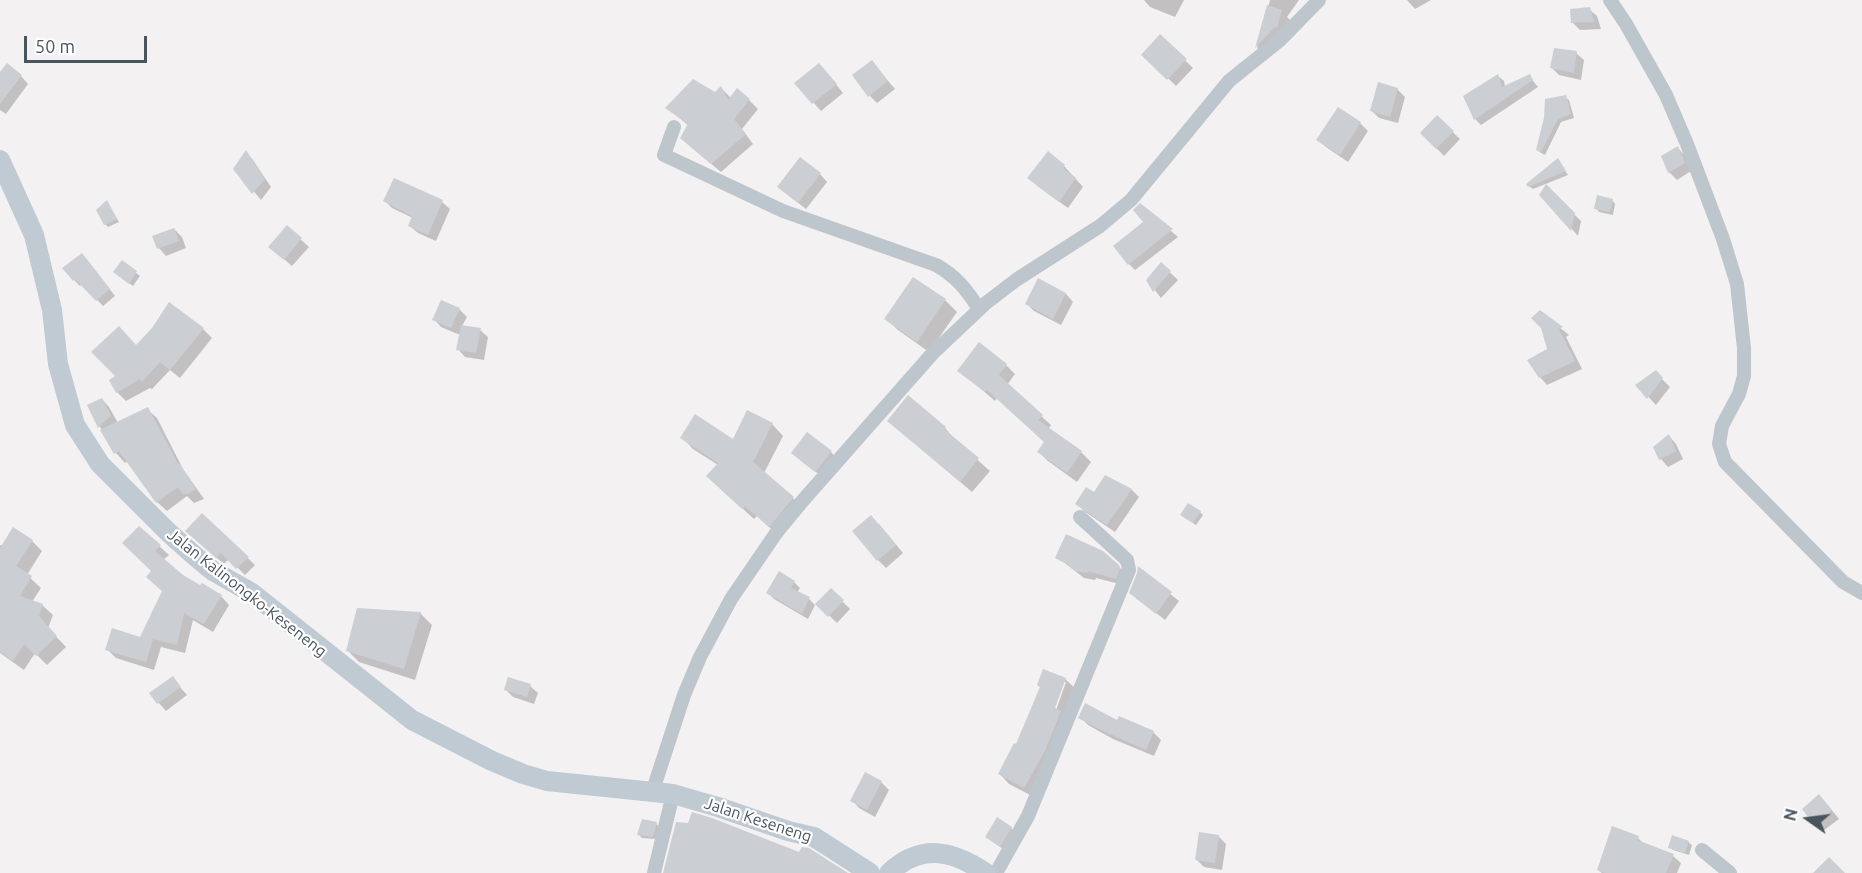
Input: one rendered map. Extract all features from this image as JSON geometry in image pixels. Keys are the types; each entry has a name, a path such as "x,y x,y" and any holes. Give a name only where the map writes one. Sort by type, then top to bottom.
{"street":[{"path":"652,793 684,695 700,657 730,599 783,523 932,354 980,309 1016,280 1100,226 1131,200 1229,81 1280,40 1319,0"},
{"path":"1610,0 1666,95 1723,238 1737,284 1744,348 1744,376 1739,394 1722,426 1719,444 1725,462 1843,582 1862,593"},
{"path":"674,127 664,155 783,211 951,273 965,287 980,309"},
{"name":"Jalan Kalinongko-Keseneng","path":"0,160 34,235 52,310 58,364 75,425 100,464 168,532 213,571 252,593 397,710 421,726 492,761 533,778 568,784 673,794"},
{"path":"996,873 1028,816 1129,570 1127,560 1080,517"},
{"path":"654,873 673,794"},
{"name":"Jalan Keseneng","path":"673,794 788,831 814,837 870,873"},
{"path":"1702,850 1730,873"},
{"path":"889,873 912,857 941,853 955,856 986,873"}],"building":[{"path":"1267,5 1282,10 1277,28 1275,27 1255,48"},
{"path":"1590,7 1594,22 1571,23 1570,9"},
{"path":"1160,34 1187,59 1167,80 1141,55"},
{"path":"1554,48 1577,51 1574,73 1550,68"},
{"path":"872,60 888,81 868,97 852,75"},
{"path":"7,63 22,75 0,104 0,72"},
{"path":"819,63 837,84 812,104 794,83"},
{"path":"1498,74 1502,87 1530,74 1533,80 1474,120 1463,96"},
{"path":"693,79 715,92 721,86 728,100 737,88 750,99 734,119 746,134 711,164 680,138 688,124 665,108"},
{"path":"1378,82 1398,88 1390,117 1370,111"},
{"path":"1566,95 1571,114 1558,119 1541,152 1536,150 1544,118 1545,99"},
{"path":"1338,107 1361,122 1340,155 1316,140"},
{"path":"1437,115 1454,131 1436,149 1420,133"},
{"path":"1678,146 1685,163 1668,173 1661,156"},
{"path":"246,150 265,179 252,194 233,169"},
{"path":"1048,151 1065,165 1063,168 1076,178 1059,202 1027,178"},
{"path":"800,157 821,173 798,203 777,187"},
{"path":"1558,158 1566,171 1528,187 1526,184"},
{"path":"394,178 443,200 428,235 408,226 412,216 383,201"},
{"path":"1546,184 1575,213 1571,231 1539,195"},
{"path":"1597,195 1613,199 1610,212 1594,209"},
{"path":"107,200 117,219 104,225 96,210"},
{"path":"1140,203 1173,229 1128,265 1113,246 1143,222 1133,210"},
{"path":"287,225 302,238 284,260 268,247"},
{"path":"174,228 179,241 157,249 152,236"},
{"path":"82,253 110,289 96,301 62,268"},
{"path":"122,260 137,271 129,284 113,272"},
{"path":"1161,262 1171,271 1153,292 1146,280"},
{"path":"913,277 946,299 917,342 884,319"},
{"path":"1038,278 1066,293 1053,319 1025,304"},
{"path":"441,300 460,308 451,328 432,320"},
{"path":"169,302 204,328 170,370 160,362 142,382 140,379 116,393 109,380 115,376 91,352 119,326 136,345 152,328"},
{"path":"1540,310 1563,327 1559,329 1575,361 1539,378 1527,360 1547,349 1541,328 1531,318"},
{"path":"461,325 481,328 476,353 456,350"},
{"path":"979,342 1007,364 999,375 1043,415 1038,420 1082,451 1067,473 1037,452 1044,442 987,390 985,392 957,371"},
{"path":"1656,370 1663,378 1647,399 1635,385"},
{"path":"908,395 979,458 960,482 887,421"},
{"path":"102,398 111,415 98,428 87,405"},
{"path":"148,407 178,464 196,489 183,494 178,487 156,503 119,451 114,454 100,430"},
{"path":"747,410 773,423 753,462 794,497 769,527 745,506 742,509 706,476 718,463 680,438 695,414 733,439"},
{"path":"807,432 832,451 815,472 791,453"},
{"path":"1669,434 1676,451 1659,460 1653,447"},
{"path":"1105,475 1132,489 1107,525 1075,504 1086,487 1094,492"},
{"path":"1188,503 1201,511 1193,523 1180,515"},
{"path":"202,513 249,557 236,569 221,553 216,558 185,531"},
{"path":"871,515 896,545 877,561 852,531"},
{"path":"139,526 161,545 155,551 183,575 222,595 204,624 184,613 177,645 153,639 146,662 105,650 112,628 140,637 162,591 146,577 151,571 122,543"},
{"path":"13,527 33,540 16,566 32,576 20,596 43,604 39,616 57,636 36,656 24,644 13,661 0,652 0,548"},
{"path":"1066,534 1103,551 1119,565 1120,569 1116,579 1088,571 1088,573 1075,571 1055,558"},
{"path":"1138,566 1172,592 1156,614 1129,593"},
{"path":"779,571 795,581 791,588 810,597 802,614 766,593"},
{"path":"831,588 844,600 828,617 815,604"},
{"path":"357,608 421,612 404,669 346,651"},
{"path":"1043,669 1066,678 1055,708 1061,711 1045,751 1024,788 998,774 1014,743 1016,744 1040,687 1037,685"},
{"path":"173,676 181,687 157,704 149,693"},
{"path":"508,677 531,684 527,697 504,690"},
{"path":"1085,703 1117,720 1119,716 1154,731 1146,750 1078,718"},
{"path":"865,772 882,781 867,810 850,801"},
{"path":"1819,794 1832,810 1814,825 1802,809"},
{"path":"692,812 799,852 802,847 809,848 848,873 663,873 676,822 688,823"},
{"path":"997,817 1012,827 1000,847 985,837"},
{"path":"642,819 657,822 653,837 637,835"},
{"path":"1612,826 1639,836 1637,840 1674,854 1666,873 1605,873 1597,870"},
{"path":"1199,832 1219,835 1215,863 1195,860"},
{"path":"1672,835 1689,841 1685,853 1668,848"},
{"path":"1829,857 1845,873 1813,873"}]}
